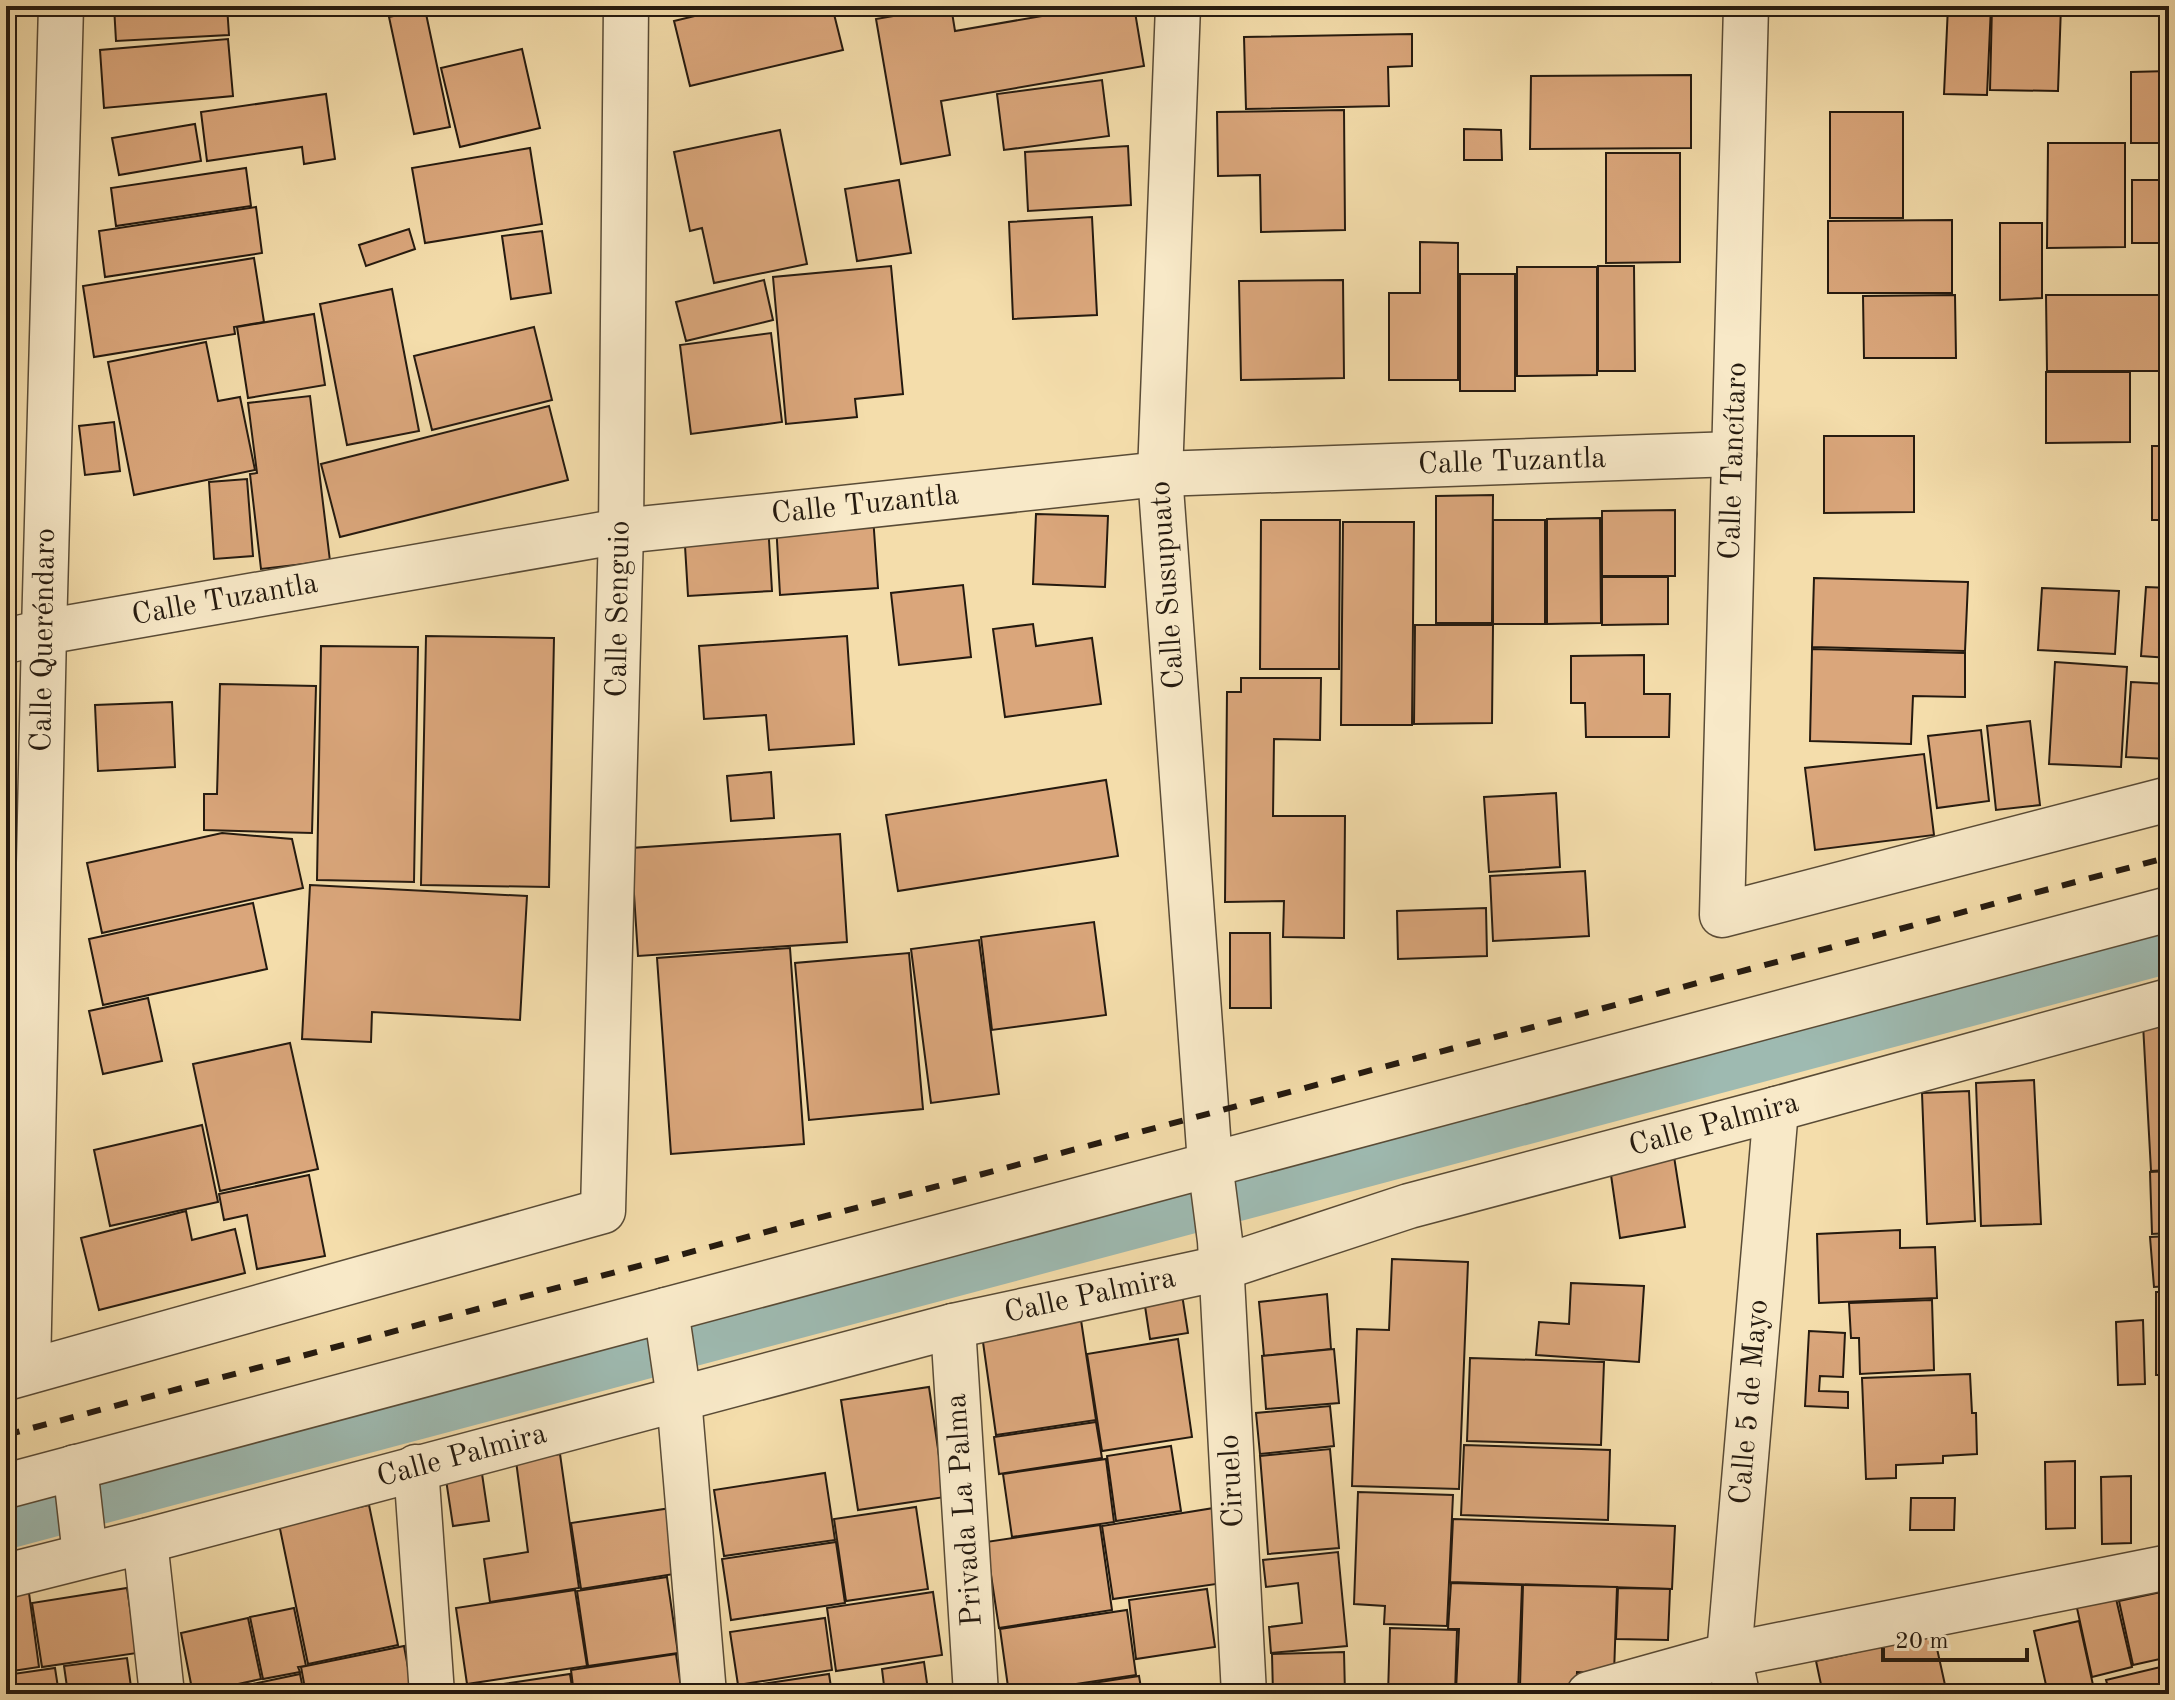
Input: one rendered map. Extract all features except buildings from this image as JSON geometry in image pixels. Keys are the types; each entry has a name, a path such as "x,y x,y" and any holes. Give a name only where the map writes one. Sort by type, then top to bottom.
{"street":[{"name":"Calle Queréndaro","path":"17,1374 25,636 61,6"},
{"name":"Calle Senguio","path":"17,1374 603,1211 621,531 626,6"},
{"name":"Calle Susupuato","path":"1178,6 1160,474 1211,1174 1221,1255"},
{"name":"Calle Tancítaro","path":"1746,6 1722,915 2169,799"},
{"name":"Calle Tuzantla","path":"25,636 621,531 1160,474 1734,454"},
{"path":"6,1486 1211,1174 2169,909"},
{"name":"Calle Palmira","path":"6,1576 85,1552 145,1541 678,1395 953,1326 1776,1109 2169,1001"},
{"name":"Calle 5 de Mayo","path":"1733,1675 1776,1109"},
{"name":"Ciruelo","path":"1221,1255 1244,1694"},
{"path":"667,1313 678,1395 704,1694"},
{"name":"Privada La Palma","path":"953,1326 976,1694"},
{"path":"416,1467 432,1694"},
{"path":"75,1469 85,1552"},
{"path":"145,1541 162,1694"},
{"path":"1589,1694 1733,1675 2169,1567"}],"waterway":[{"path":"6,1524 2169,948"}],"railway":[{"path":"6,1435 2169,857"}]}
